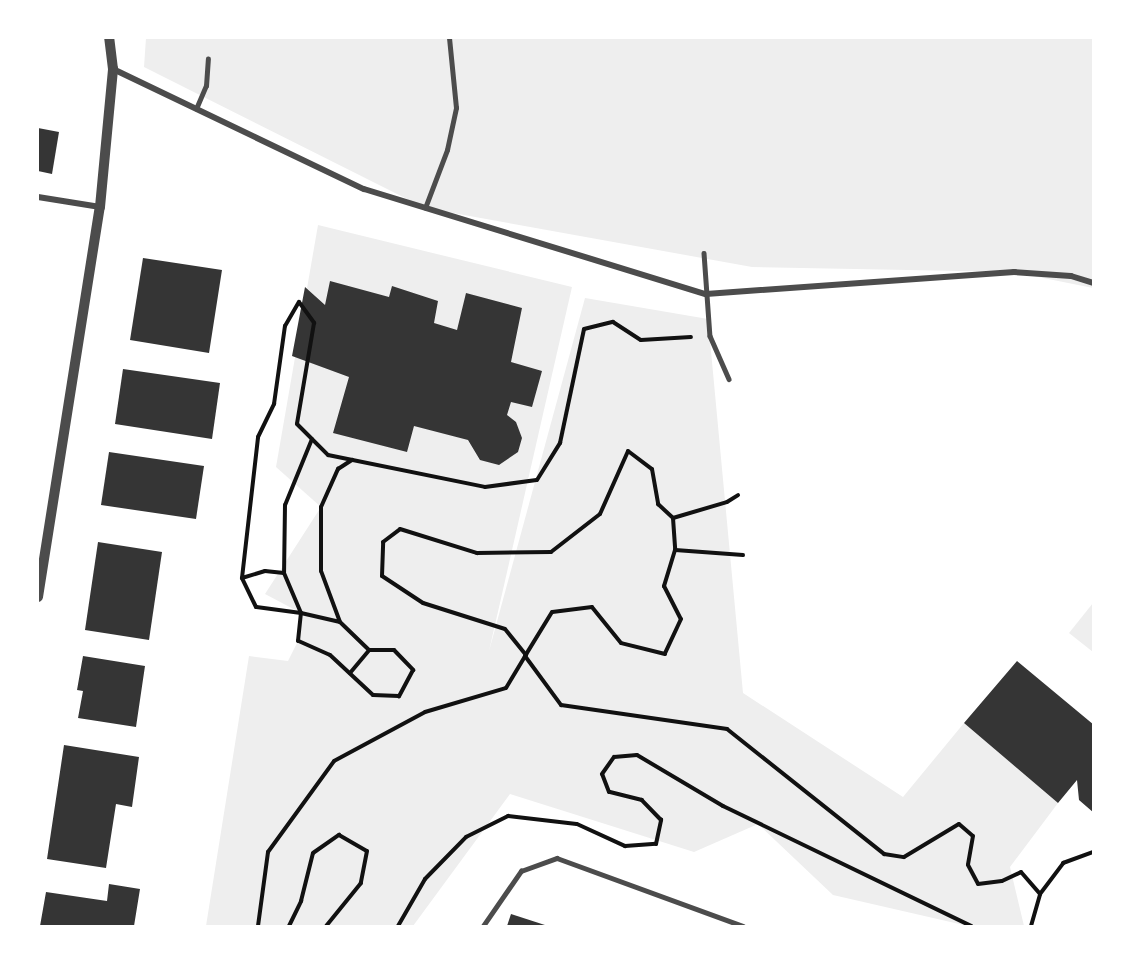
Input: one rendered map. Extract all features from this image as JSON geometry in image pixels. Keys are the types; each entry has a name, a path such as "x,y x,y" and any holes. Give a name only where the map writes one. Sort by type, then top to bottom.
{"street":[{"path":"38,597 100,207 113,69 109,38"},
{"path":"113,69 364,189 706,294 1014,272 1071,276 1094,283"},
{"path":"38,197 100,207"}],"lane":[{"path":"425,208 447,150 456,108 449,38"},
{"path":"196,109 206,86 208,59"},
{"path":"704,253 710,336 729,379"},
{"path":"483,927 521,871 557,858 743,927"}],"path":[{"path":"340,622 301,613 256,607 242,578 258,436 274,404 285,326 299,302 314,323 297,424 328,455 485,487 537,480 560,443 584,329 613,322 641,340 710,336"},
{"path":"312,439 285,506 284,573 301,613 298,641 330,655 373,695 399,696 413,670 394,650 369,650 340,622 321,571 321,507 338,469 352,460"},
{"path":"258,927 268,852 334,761 425,712 506,688 525,656 552,612 592,607 621,643 665,654 681,619 663,586 675,550 673,518 658,504 652,469 628,451 600,514 551,552 477,553 400,529 383,542 382,576 423,603 506,629 525,656 561,705 727,729 884,854 904,857 959,824 973,836 968,865 978,884 1002,881 1021,872 1040,894"},
{"path":"673,518 727,502 738,495"},
{"path":"675,550 743,555"},
{"path":"242,578 265,571 284,573"},
{"path":"350,674 369,650"},
{"path":"398,927 425,879 466,837 508,816 577,824 625,846 656,844 661,819 642,800 609,792 602,774 614,757 637,755 723,806 971,927"},
{"path":"289,927 301,901 313,853 339,835 367,851 361,883 326,927"},
{"path":"1031,927 1040,894 1063,863 1094,852"}],"shaded area":[{"path":"146,38 1093,38 1093,288 1014,272 752,267 425,208 144,67"},
{"path":"318,225 572,287 489,651 585,298 708,319 743,693 903,797 964,723 1058,803 1010,867 1024,926 968,926 833,895 758,824 694,852 510,794 413,926 206,926 249,656 288,661 298,641 301,613 265,594 321,507 276,467"},
{"path":"1093,603 1093,652 1069,633"}],"building":[{"path":"38,128 59,132 52,174 38,171"},
{"path":"143,258 222,270 209,353 130,340"},
{"path":"330,281 389,297 392,286 438,301 434,323 457,330 466,293 522,308 511,362 542,371 532,407 511,402 507,415 516,422 522,438 518,452 499,465 480,460 468,440 414,426 407,452 333,433 349,377 292,356 305,287 325,305"},
{"path":"123,369 220,383 212,439 115,424"},
{"path":"109,452 204,466 196,519 101,505"},
{"path":"98,542 162,552 149,640 85,630"},
{"path":"83,656 145,666 136,727 78,718 83,691 77,690"},
{"path":"1017,661 1094,725 1094,813 1079,800 1077,780 1058,803 964,723"},
{"path":"64,745 139,757 132,807 116,804 106,868 47,859"},
{"path":"109,884 140,889 134,926 40,926 46,892 107,901"},
{"path":"511,914 548,926 507,926"}]}
